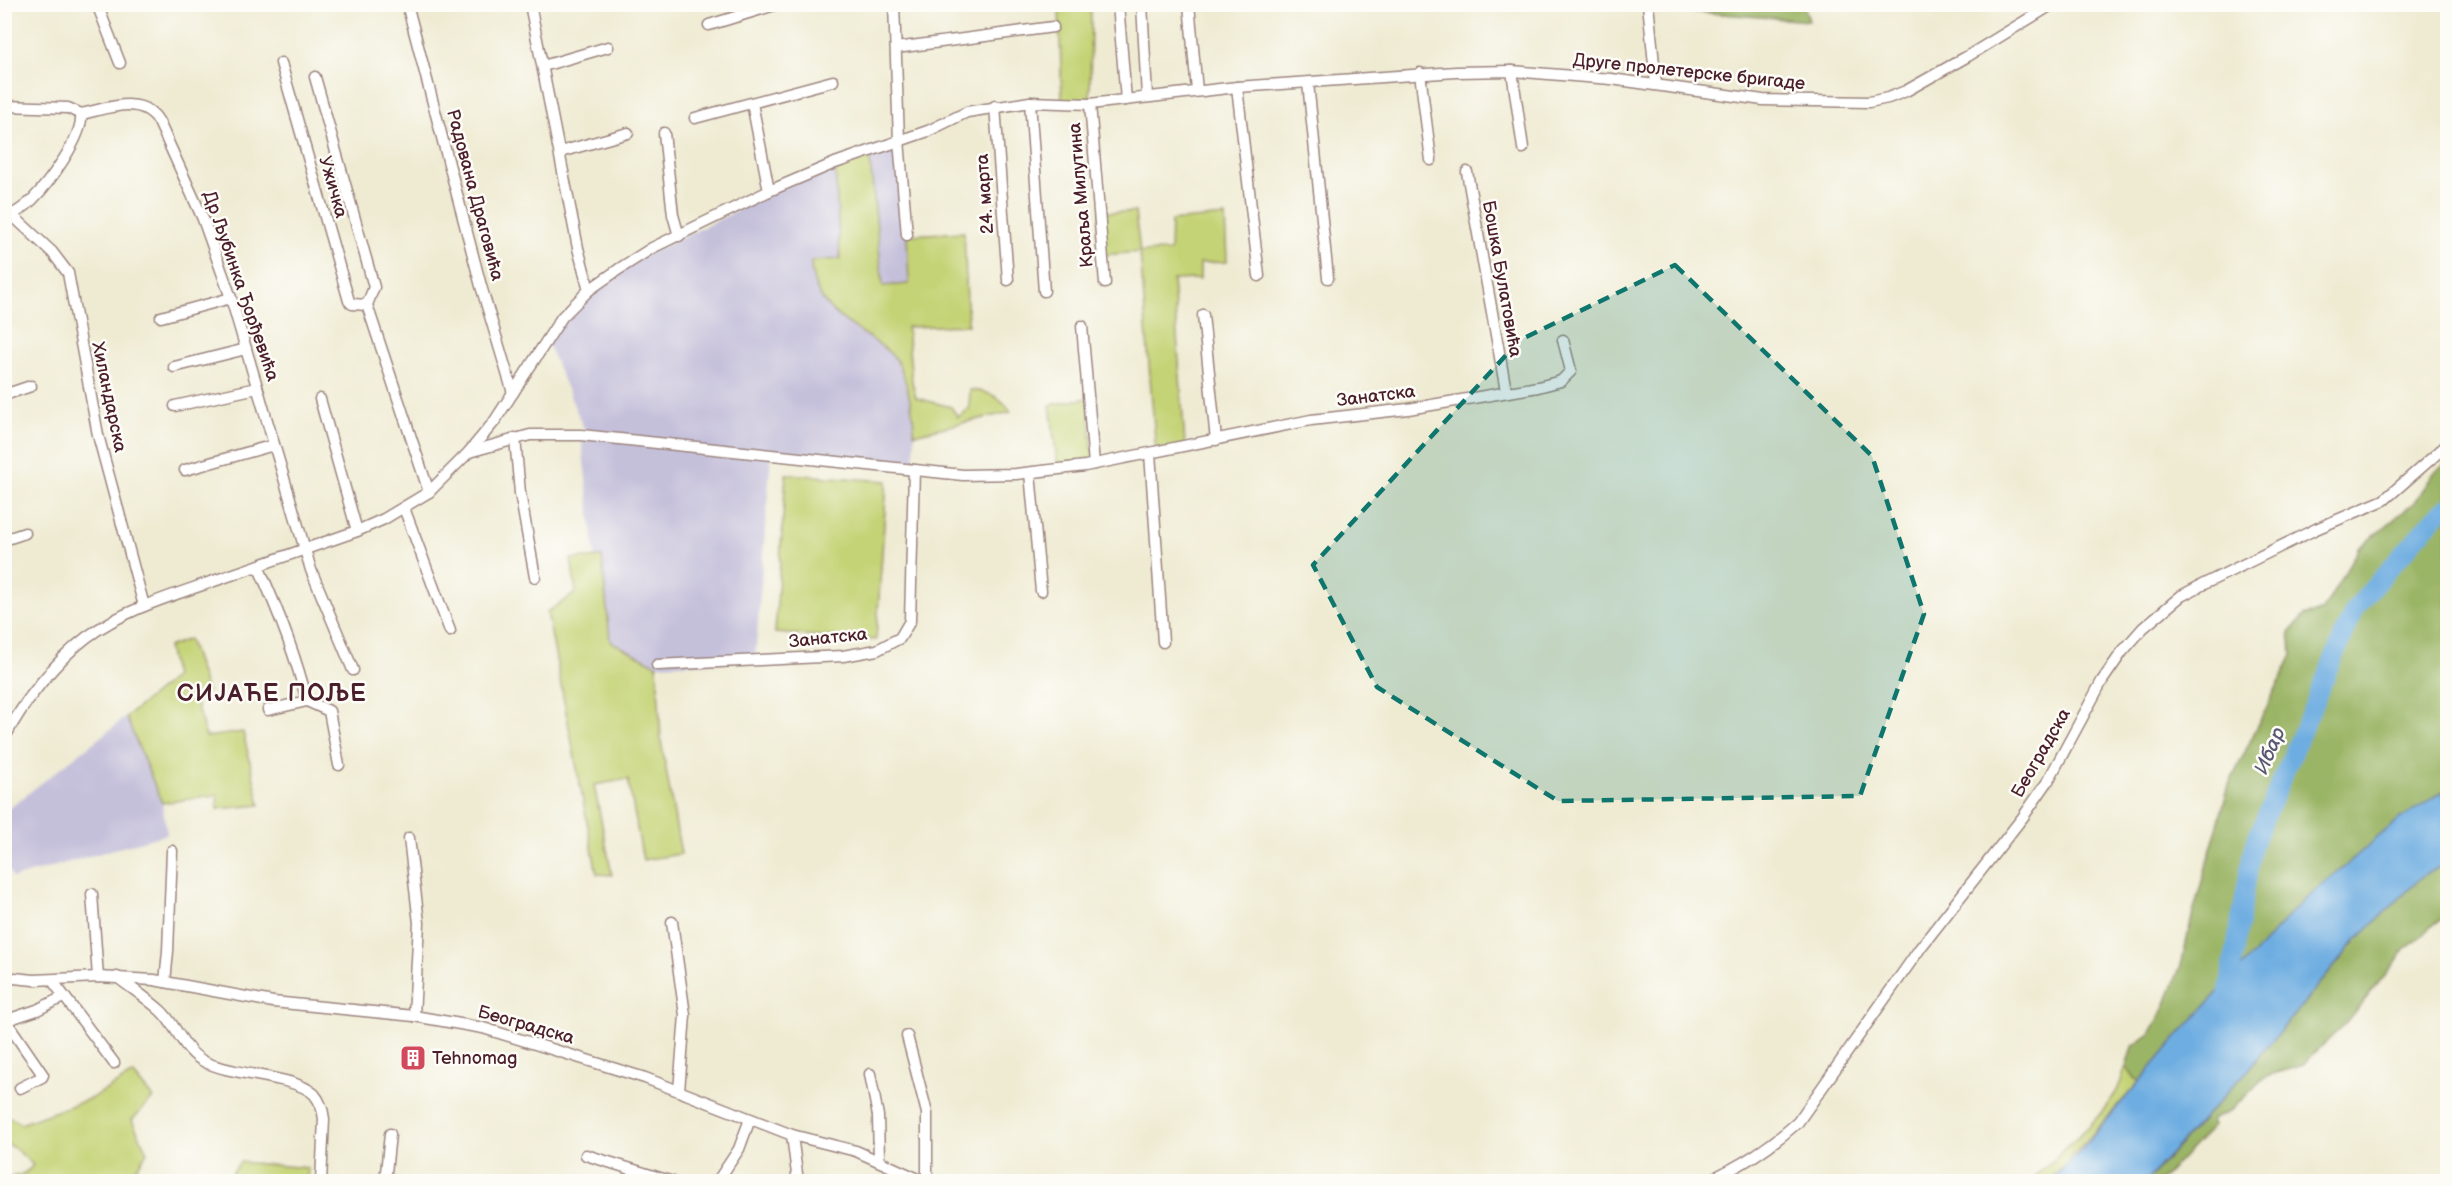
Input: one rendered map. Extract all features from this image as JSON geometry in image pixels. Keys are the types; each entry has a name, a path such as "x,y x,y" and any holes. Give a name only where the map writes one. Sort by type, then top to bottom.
{"street":[{"path":"97,4 120,63"},
{"name":"Радована Драговића","path":"407,4 475,264 513,393"},
{"path":"530,4 578,248 589,290"},
{"path":"709,25 778,4"},
{"path":"894,4 899,140 908,235"},
{"path":"1118,4 1126,100"},
{"path":"1142,4 1147,98"},
{"path":"1189,4 1197,91"},
{"path":"1648,4 1656,84"},
{"name":"Друге пролетерске бригаде","path":"4,739 26,704 71,651 106,624 144,606 357,531 404,508 429,492 487,431 562,317 589,290 652,248 769,190 835,163 928,130 967,112 1030,102 1090,104 1237,87 1420,73 1512,71 1656,84 1763,100 1869,102 1888,98 1968,56 2053,4"},
{"path":"896,48 1053,27"},
{"path":"543,66 608,47"},
{"name":"Ужичка","path":"281,63 349,301 352,304 367,305"},
{"path":"1512,71 1523,148"},
{"path":"1420,73 1431,160"},
{"name":"Ужичка","path":"315,76 374,287 367,305 429,492"},
{"path":"695,118 833,81"},
{"path":"1308,83 1328,278"},
{"path":"1237,87 1259,276"},
{"path":"4,93 6,106 68,108 81,114 78,130 51,177 31,202 8,217"},
{"path":"1030,102 1044,291"},
{"path":"752,103 769,190"},
{"name":"Краља Милутина","path":"1090,104 1105,283"},
{"name":"Др Љубинка Ђорђевића","path":"81,114 124,105 142,105 154,113 194,196 231,298 305,549"},
{"name":"24. марта","path":"995,106 1008,280"},
{"path":"560,152 628,133"},
{"path":"664,133 671,204 679,236"},
{"name":"Бошка Булатовића","path":"1467,172 1506,391"},
{"name":"Хиландарска","path":"8,217 52,252 68,273 98,435 144,606"},
{"path":"161,316 231,298"},
{"path":"1203,315 1216,440"},
{"path":"1082,326 1094,464"},
{"name":"Занатска","path":"469,452 515,438 543,434 610,437 963,475 1030,473 1094,464 1311,420 1408,409 1538,387 1561,381 1571,371 1563,340"},
{"path":"174,367 246,349"},
{"path":"4,395 31,386"},
{"path":"175,406 257,388"},
{"path":"320,399 357,531"},
{"path":"487,431 491,439 500,442"},
{"path":"515,438 520,493 535,578"},
{"name":"Београдска","path":"1706,1182 1751,1160 1798,1122 1921,947 2023,817 2048,781 2102,681 2122,652 2143,628 2181,596 2316,529 2384,500 2448,444"},
{"path":"185,470 274,446"},
{"path":"1150,453 1162,642"},
{"name":"Занатска","path":"657,665 843,656 877,650 900,638 910,621 914,470"},
{"path":"1030,473 1041,591"},
{"path":"404,508 450,631"},
{"path":"4,540 25,533"},
{"path":"305,549 318,590 354,670"},
{"path":"258,566 286,629 297,661 306,701"},
{"path":"268,710 306,701 329,711 339,765"},
{"path":"409,838 418,923 414,1016"},
{"path":"165,982 172,851"},
{"path":"92,894 98,977"},
{"path":"672,922 685,1015 679,1091"},
{"name":"Београдска","path":"4,977 52,980 116,977 165,982 273,1002 414,1016 506,1033 645,1078 792,1135 842,1146 926,1182"},
{"path":"116,977 162,1012 193,1054 203,1062 232,1072 296,1085 315,1095 323,1110 324,1119 321,1182"},
{"path":"52,980 114,1063"},
{"path":"20,1088 42,1077 43,1074 5,1021 37,1010 63,997"},
{"path":"907,1036 927,1113 926,1182"},
{"path":"870,1074 878,1116 879,1160"},
{"path":"717,1182 739,1149 750,1119"},
{"path":"385,1182 390,1134"},
{"path":"792,1135 798,1182"},
{"path":"586,1155 673,1182"}],"highlighted area":[{"path":"1675,265 1872,456 1924,614 1860,796 1558,801 1377,687 1313,565 1520,340"}],"shaded area":[{"path":"899,140 909,284 883,286 869,151"},
{"path":"835,163 846,321 894,356 915,419 914,470 771,454 755,661 657,665 610,641 602,558 595,557 581,435 587,436 546,340 562,317 620,268"},
{"path":"126,717 162,803 167,834 13,878 5,863 4,808 7,810"}],"green space":[{"path":"1059,5 1091,5 1090,104 1062,102"},
{"path":"1648,5 1804,5 1809,21 1648,8"},
{"path":"869,151 883,286 909,284 907,235 964,232 968,325 907,327 912,382 916,398 951,407 958,417 969,409 970,390 977,391 989,393 999,399 1011,412 914,434 908,392 897,361 879,344 839,317 819,294 813,280 811,261 840,259 835,163"},
{"path":"1100,212 1135,212 1140,252 1103,255"},
{"path":"1225,216 1227,262 1200,263 1200,279 1173,280 1185,445 1156,452 1140,252 1170,251 1171,221"},
{"path":"1088,398 1094,464 1058,469 1050,405"},
{"path":"2447,463 2447,789 2398,820 2298,906 2139,1082 2126,1068 2132,1047 2150,1034 2164,1009 2181,965 2229,785 2292,655 2289,633 2304,616 2323,610 2359,548 2415,502 2434,473"},
{"path":"786,474 887,481 876,640 775,633"},
{"path":"602,557 610,641 657,665 661,741 681,854 643,860 628,779 594,785 612,875 597,874 547,612 576,593 571,559"},
{"path":"189,639 207,692 194,696 206,737 243,732 260,805 218,809 217,795 162,803 126,717 175,677 168,647"},
{"path":"2447,863 2447,914 2406,949 2347,1022 2301,1066 2266,1076 2229,1112 2211,1120 2213,1126 2160,1181 2146,1182 2252,1065 2358,938 2424,875"},
{"path":"2126,1068 2139,1082 2050,1181 2030,1182 2106,1107 2115,1094"},
{"path":"133,1074 153,1098 132,1120 147,1152 128,1181 53,1181 48,1177 44,1181 5,1181 5,1178 24,1173 33,1165 16,1149 5,1143 5,1114 21,1124 92,1098"},
{"path":"240,1162 308,1168 307,1181 226,1181"}],"water":[{"path":"2447,789 2447,863 2424,875 2358,938 2252,1065 2146,1181 2050,1181 2075,1157 2184,1029 2298,906 2398,820"}],"waterway":[{"name":"Ибар","path":"2226,1002 2253,846 2355,608 2435,517 2448,506"}],"place":[{"name":"Tehnomag","path":"413,1058"}],"district":[{"name":"СИЈАЋЕ ПОЉЕ","path":"272,693"}]}
